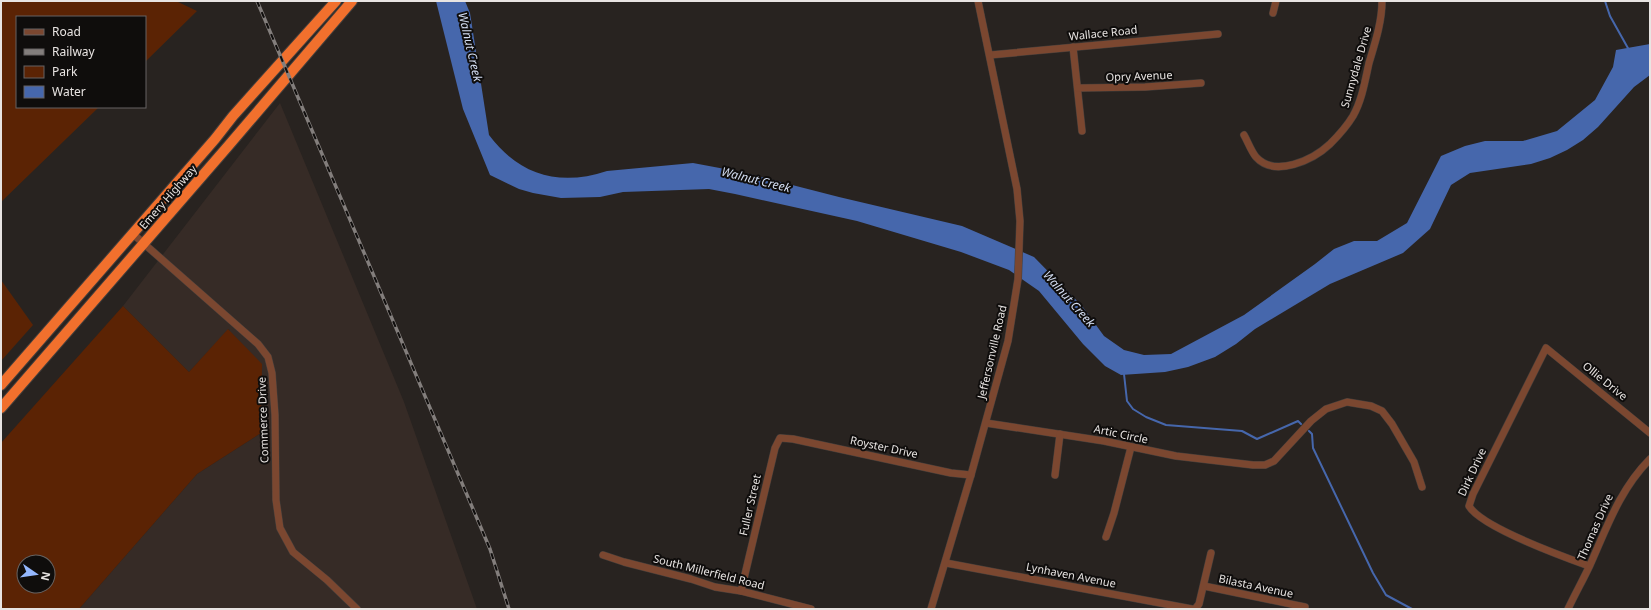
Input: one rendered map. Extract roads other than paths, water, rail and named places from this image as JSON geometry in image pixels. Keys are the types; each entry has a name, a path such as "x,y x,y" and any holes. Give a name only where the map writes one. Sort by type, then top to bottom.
{"highway":[{"name":"Emery Highway","path":"1,385 215,139 233,116 336,1"},
{"name":"Emery Highway","path":"1,408 144,243 347,3"}],"street":[{"name":"Jeffersonville Road","path":"931,609 946,563 1008,341 1018,279 1020,225 1019,198 978,1"},
{"path":"1273,13 1276,1"},
{"name":"Sunnydale Drive","path":"1244,135 1256,157 1270,165 1275,166 1295,164 1310,158 1330,145 1353,115 1360,97 1379,26 1382,1"},
{"name":"Wallace Road","path":"990,55 1218,34"},
{"path":"1073,47 1082,131"},
{"name":"Opry Avenue","path":"1078,88 1145,87 1201,83"},
{"name":"Commerce Drive","path":"133,234 258,344 268,357 272,373 275,415 276,500 280,528 293,552 327,580 357,609"},
{"name":"Ollie Drive","path":"1546,348 1650,433"},
{"name":"Dirk Drive","path":"1546,348 1504,431 1469,506 1476,514 1505,531 1544,549 1589,566"},
{"name":"Artic Circle","path":"986,423 1060,434 1176,456 1253,465 1265,465 1274,461 1316,417 1326,409 1347,402 1371,406 1382,411 1392,424 1414,462 1422,487"},
{"path":"1055,475 1060,434"},
{"name":"Fuller Street","path":"741,591 776,444 780,438 793,439"},
{"name":"Royster Drive","path":"793,439 951,473 971,475"},
{"path":"1106,536 1130,447"},
{"name":"Thomas Drive","path":"1568,609 1622,495 1638,471 1650,459"},
{"path":"1196,609 1204,586 1211,553"},
{"name":"South Millerfield Road","path":"603,555 715,586 811,609"},
{"name":"Lynhaven Avenue","path":"946,563 1169,607 1192,609"},
{"name":"Bilasta Avenue","path":"1204,586 1304,607"}],"water":[{"name":"Walnut Creek","path":"436,1 465,1 470,13 489,135 513,160 527,168 541,174 573,178 589,176 607,171 693,163 741,172 962,226 1034,257 1082,306 1104,336 1124,350 1144,355 1171,354 1244,315 1334,249 1354,241 1377,241 1407,223 1441,156 1465,146 1485,141 1523,141 1557,131 1595,100 1613,67 1616,50 1650,44 1650,75 1634,87 1598,127 1583,140 1567,150 1550,158 1531,164 1470,173 1451,185 1430,229 1403,253 1330,284 1255,329 1236,344 1215,357 1188,367 1165,372 1121,375 1105,366 1083,344 1039,291 1009,270 961,252 857,221 709,189 623,192 600,197 561,198 519,189 490,175 463,109"}],"waterway":[{"path":"1605,1 1610,16 1629,50"},
{"path":"1124,374 1127,401 1133,409 1146,417 1166,425 1242,431 1257,439 1298,421 1301,424"},
{"path":"1309,431 1312,434 1313,448 1373,573 1386,595 1412,609"}],"railway":[{"path":"257,1 490,549 509,609"}]}
